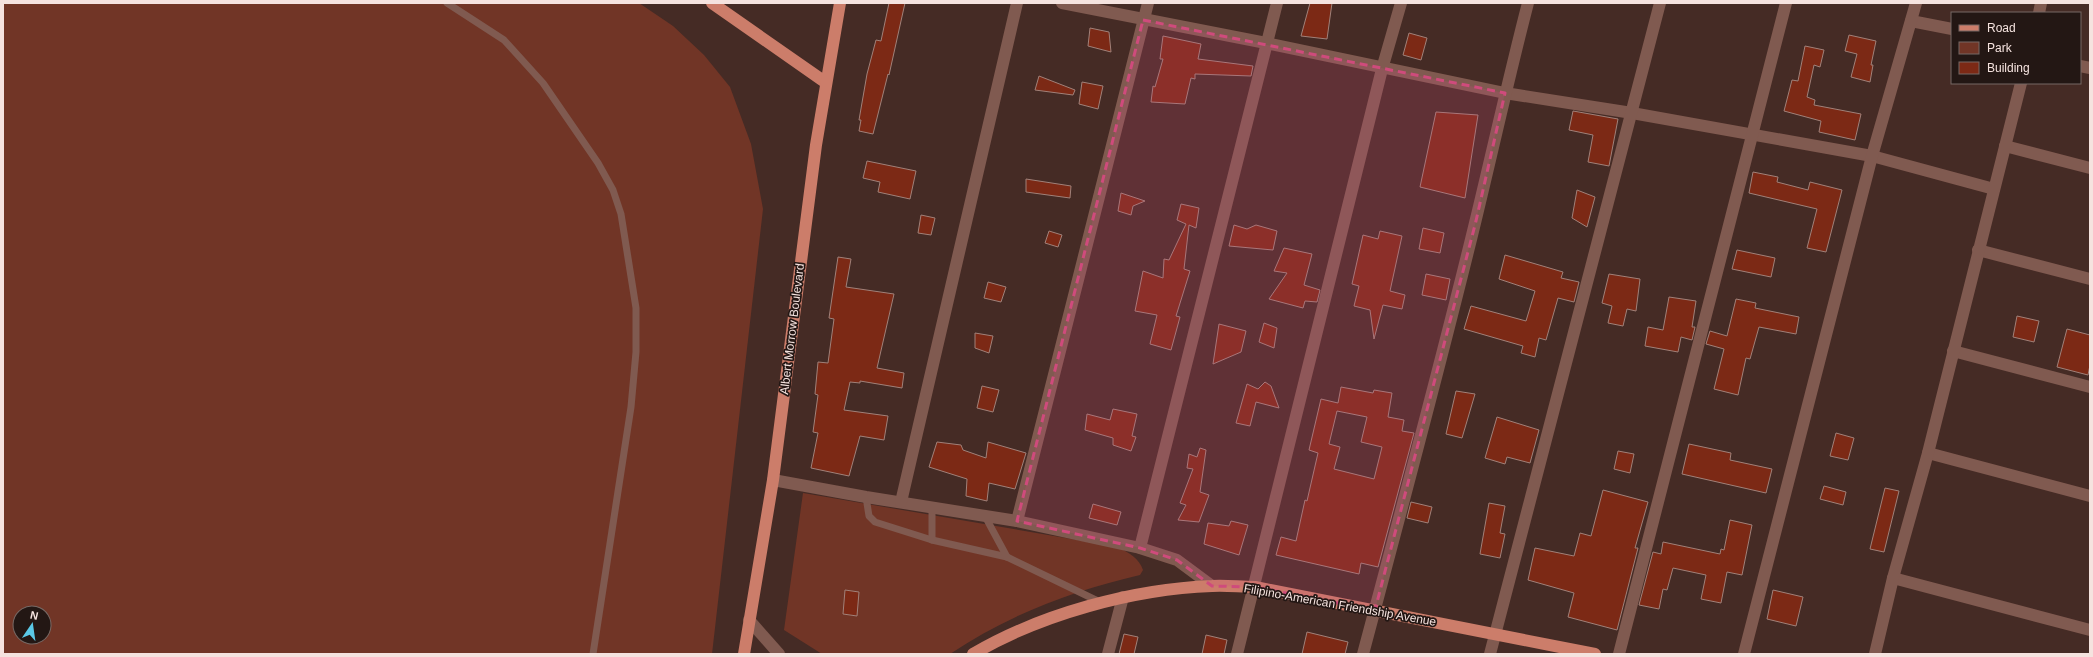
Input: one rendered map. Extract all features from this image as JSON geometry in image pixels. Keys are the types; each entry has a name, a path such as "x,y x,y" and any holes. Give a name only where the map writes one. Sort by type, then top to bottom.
{"main road":[{"path":"712,3 825,82"},
{"name":"Albert Morrow Boulevard","path":"744,654 773,480 825,82 840,3"},
{"name":"Filipino-American Friendship Avenue","path":"973,654 995,641 1059,616 1123,597 1167,590 1212,586 1254,587 1595,654"}],"street":[{"path":"901,502 1017,3"},
{"path":"1062,3 1266,43 1382,69 1504,93 1632,113 1872,156 1994,189"},
{"path":"1017,521 1148,3"},
{"path":"1140,548 1277,3"},
{"path":"1236,654 1254,587 1382,69 1401,3"},
{"path":"1363,654 1470,244 1504,93 1528,3"},
{"path":"1490,654 1660,3"},
{"path":"1619,654 1786,3"},
{"path":"1744,654 1872,156 1916,3"},
{"path":"1911,21 1951,29"},
{"path":"1875,654 1928,453 2021,84"},
{"path":"2006,146 2090,168"},
{"path":"1978,250 2090,279"},
{"path":"1953,351 2090,387"},
{"path":"1928,453 2090,496"},
{"path":"773,480 986,518 1017,521 1140,548 1177,560 1212,586"},
{"path":"1894,578 2090,630"},
{"path":"1108,654 1123,597"},
{"path":"749,620 779,654"}],"lane":[{"path":"447,3 504,40 543,83 598,163 613,190 621,214 636,308 636,352 631,407 593,654"},
{"path":"866,497 869,516 875,522 932,540 1007,558 1103,603"},
{"path":"932,508 932,540"},
{"path":"986,518 1007,558"}],"highlighted area":[{"path":"1143,20 1505,93 1476,221 1375,610 1255,587 1212,586 1177,560 1140,548 1017,521"}],"green space":[{"path":"3,3 639,3 673,26 704,55 730,87 751,144 763,209 712,654 3,654"},
{"path":"803,493 1118,547 1136,559 1143,570 1140,575 1115,581 1065,597 1018,616 995,627 950,654 822,654 784,630"}],"building":[{"path":"889,3 905,3 889,75 888,74 873,134 859,131 861,120 859,120 867,74 876,40 881,41"},
{"path":"1310,3 1332,3 1327,39 1301,36"},
{"path":"1090,28 1109,32 1111,52 1088,46"},
{"path":"1409,33 1427,38 1421,60 1403,55"},
{"path":"1849,35 1876,41 1871,65 1873,65 1870,82 1851,77 1857,54 1845,51"},
{"path":"1163,36 1201,44 1198,59 1253,66 1251,76 1195,74 1195,79 1191,78 1185,104 1151,102 1153,86 1155,87 1163,59 1160,59"},
{"path":"1805,46 1824,50 1820,67 1814,65 1807,97 1815,100 1814,105 1861,114 1855,140 1819,132 1821,121 1784,111 1792,80 1798,81"},
{"path":"1039,76 1075,90 1073,95 1035,90"},
{"path":"1082,82 1103,86 1098,109 1079,104"},
{"path":"1573,111 1618,119 1609,166 1588,162 1593,135 1569,130"},
{"path":"1436,112 1478,115 1465,198 1420,187"},
{"path":"867,161 916,171 910,199 878,192 880,182 863,178"},
{"path":"1753,172 1778,177 1777,182 1808,190 1810,182 1842,190 1826,252 1807,248 1817,209 1749,193"},
{"path":"1026,179 1071,186 1070,198 1026,192"},
{"path":"1577,190 1595,197 1587,227 1572,218"},
{"path":"1121,193 1145,201 1133,206 1131,215 1118,211"},
{"path":"1181,204 1199,208 1196,228 1189,225 1184,269 1190,271 1176,316 1180,317 1171,350 1150,344 1157,315 1135,311 1143,271 1163,278 1164,259 1169,260 1186,224 1177,220"},
{"path":"921,215 935,218 931,235 918,233"},
{"path":"1234,225 1247,229 1256,225 1277,231 1273,250 1229,246"},
{"path":"1423,228 1444,233 1440,253 1419,249"},
{"path":"1049,231 1062,235 1058,247 1045,243"},
{"path":"1380,231 1402,236 1390,291 1405,295 1402,309 1383,305 1374,339 1370,310 1354,306 1359,286 1352,284 1363,235 1378,239"},
{"path":"1284,248 1312,254 1304,285 1320,290 1317,302 1305,301 1303,308 1269,299 1287,273 1274,271"},
{"path":"1737,250 1775,258 1771,277 1732,269"},
{"path":"1505,255 1563,272 1561,278 1579,282 1574,302 1558,298 1546,340 1539,338 1535,357 1521,353 1523,346 1464,329 1471,306 1526,321 1535,291 1499,279"},
{"path":"838,257 851,259 846,287 894,294 877,368 904,373 902,388 860,381 860,383 850,382 844,410 888,416 884,440 860,436 849,476 811,468 818,433 813,432 818,395 815,394 818,362 828,363 834,319 829,318"},
{"path":"1426,274 1450,279 1446,300 1422,295"},
{"path":"1609,274 1640,279 1636,311 1627,309 1623,326 1608,323 1612,306 1602,303"},
{"path":"988,282 1006,287 1001,302 984,298"},
{"path":"1669,297 1696,301 1692,327 1695,327 1692,340 1681,337 1678,352 1645,346 1648,327 1663,330"},
{"path":"1736,299 1756,303 1755,308 1799,317 1796,334 1759,327 1750,359 1746,358 1738,395 1714,389 1724,349 1706,344 1710,331 1727,336"},
{"path":"2017,316 2039,321 2034,342 2013,337"},
{"path":"1264,323 1277,328 1274,348 1259,342"},
{"path":"1219,324 1246,331 1241,352 1213,364"},
{"path":"2067,329 2090,335 2090,365 2088,375 2057,367"},
{"path":"975,333 993,336 989,353 975,348"},
{"path":"1265,382 1271,386 1279,408 1256,402 1250,426 1236,423 1247,384 1258,389"},
{"path":"982,386 999,390 993,412 977,408"},
{"path":"1341,387 1373,393 1374,390 1392,393 1388,417 1404,420 1402,431 1414,433 1378,567 1361,563 1359,574 1276,555 1281,537 1296,541 1305,500 1307,501 1318,453 1309,450 1321,399 1338,403","holes":["1337,411 1367,417 1361,442 1382,447 1374,479 1334,469 1340,447 1329,444"]},
{"path":"1456,391 1475,394 1462,438 1446,434"},
{"path":"1113,409 1137,414 1132,436 1136,437 1131,451 1113,445 1113,438 1085,430 1087,414 1110,420"},
{"path":"1497,417 1539,430 1530,463 1507,457 1505,464 1485,458"},
{"path":"1836,433 1854,438 1848,460 1830,456"},
{"path":"937,442 961,445 963,450 986,458 988,442 1026,453 1015,489 989,483 987,501 966,496 967,479 929,467"},
{"path":"1689,444 1731,453 1730,460 1772,469 1766,493 1682,474"},
{"path":"1200,448 1206,450 1200,492 1209,495 1199,522 1178,520 1186,505 1180,503 1193,469 1187,468 1189,454 1197,457"},
{"path":"1618,451 1634,454 1630,473 1614,469"},
{"path":"1824,486 1846,492 1843,505 1820,499"},
{"path":"1885,488 1899,491 1884,552 1870,549"},
{"path":"1603,490 1648,502 1635,548 1638,548 1617,630 1568,617 1574,593 1528,580 1535,548 1574,556 1580,533 1591,536"},
{"path":"1411,502 1432,507 1428,523 1407,518"},
{"path":"1489,503 1505,506 1500,533 1505,534 1500,558 1480,554"},
{"path":"1093,504 1121,512 1117,525 1089,518"},
{"path":"1730,520 1752,525 1742,575 1727,572 1721,603 1701,599 1706,575 1673,568 1667,590 1663,589 1659,609 1639,605 1653,552 1661,554 1663,542 1720,554 1721,549 1724,550"},
{"path":"1231,521 1248,525 1239,555 1204,544 1208,523 1229,526"},
{"path":"845,590 859,592 857,616 843,614"},
{"path":"1773,590 1803,597 1796,626 1767,619"},
{"path":"1307,632 1348,642 1345,654 1302,654"},
{"path":"1124,634 1138,637 1134,654 1119,654"},
{"path":"1206,635 1227,640 1224,654 1202,654"}]}
